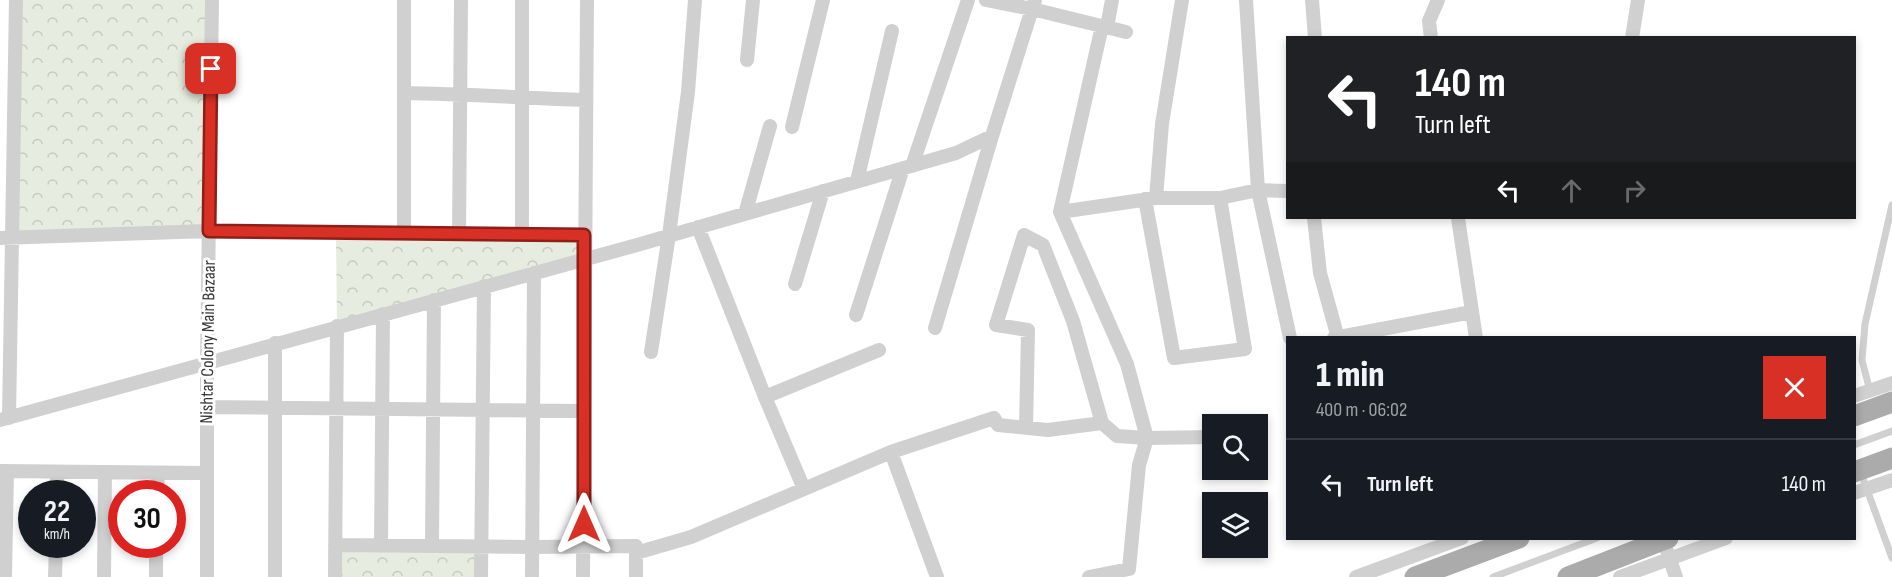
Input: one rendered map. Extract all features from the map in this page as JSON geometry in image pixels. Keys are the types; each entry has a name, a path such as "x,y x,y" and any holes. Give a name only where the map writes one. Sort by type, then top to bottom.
{"main road":[{"path":"1856,415 1892,402"},
{"path":"1859,481 1892,458"},
{"path":"1415,577 1514,540"},
{"path":"1568,577 1667,546"}],"street":[{"path":"16,0 6,238 4,419 745,214 956,153 992,136"},
{"name":"Nishtar Colony Main Bazaar","path":"207,577 207,362 212,0"},
{"path":"404,0 404,233"},
{"path":"459,234 461,0"},
{"path":"522,0 522,234"},
{"path":"584,577 587,0"},
{"path":"651,352 688,93 695,0"},
{"path":"747,60 753,0"},
{"path":"792,128 823,0"},
{"path":"856,315 968,0"},
{"path":"987,0 1034,5 1126,32"},
{"path":"1089,577 1129,569 1139,465 1147,438 1127,364 1060,212 1112,0"},
{"path":"1182,0 1151,199 1174,358 1245,349 1220,198"},
{"path":"1246,0 1258,190 1290,336"},
{"path":"1312,0 1315,36"},
{"path":"1431,36 1428,21 1438,0"},
{"path":"1632,36 1638,0"},
{"path":"935,328 1034,5"},
{"path":"857,181 892,31"},
{"path":"404,93 586,100"},
{"path":"745,214 770,126"},
{"path":"1060,212 1151,199 1220,198 1258,190 1286,191"},
{"path":"795,284 823,191"},
{"path":"1314,219 1320,273 1336,336"},
{"path":"1458,219 1476,336"},
{"path":"698,227 804,489"},
{"path":"6,238 209,231 584,235"},
{"path":"1026,428 1028,330 996,325 1024,235 1043,245 1073,321 1102,423 1117,436 1202,437"},
{"path":"532,577 534,273"},
{"path":"481,577 484,286"},
{"path":"432,545 434,300"},
{"path":"1356,335 1472,312"},
{"path":"381,545 383,314"},
{"path":"335,577 337,326"},
{"path":"275,343 275,577"},
{"path":"765,397 879,350"},
{"path":"1856,395 1892,383"},
{"path":"207,407 584,411"},
{"path":"636,553 691,537 891,452 994,418 998,425 1048,430 1102,423"},
{"path":"891,452 937,577"},
{"path":"5,577 3,471 207,473"},
{"path":"57,472 57,480"},
{"path":"104,577 105,472"},
{"path":"158,473 158,480"},
{"path":"1859,481 1892,480"},
{"path":"1356,577 1456,540"},
{"path":"1620,577 1636,574 1667,546 1711,540"},
{"path":"335,545 636,546 636,577"},
{"path":"1667,546 1676,577"},
{"path":"55,577 56,558"},
{"path":"156,558 156,577"}],"lane":[{"path":"1870,390 1862,360 1864,324 1892,205"},
{"path":"1856,444 1892,431"},
{"path":"1859,481 1892,558"},
{"path":"1493,577 1592,540"}],"green space":[{"path":"16,0 212,0 209,231 12,238"},
{"path":"336,233 584,235 584,259 337,326"},
{"path":"335,545 481,545 481,577 335,577"}],"route":[{"path":"211,69 209,231 584,235 584,524"}]}
